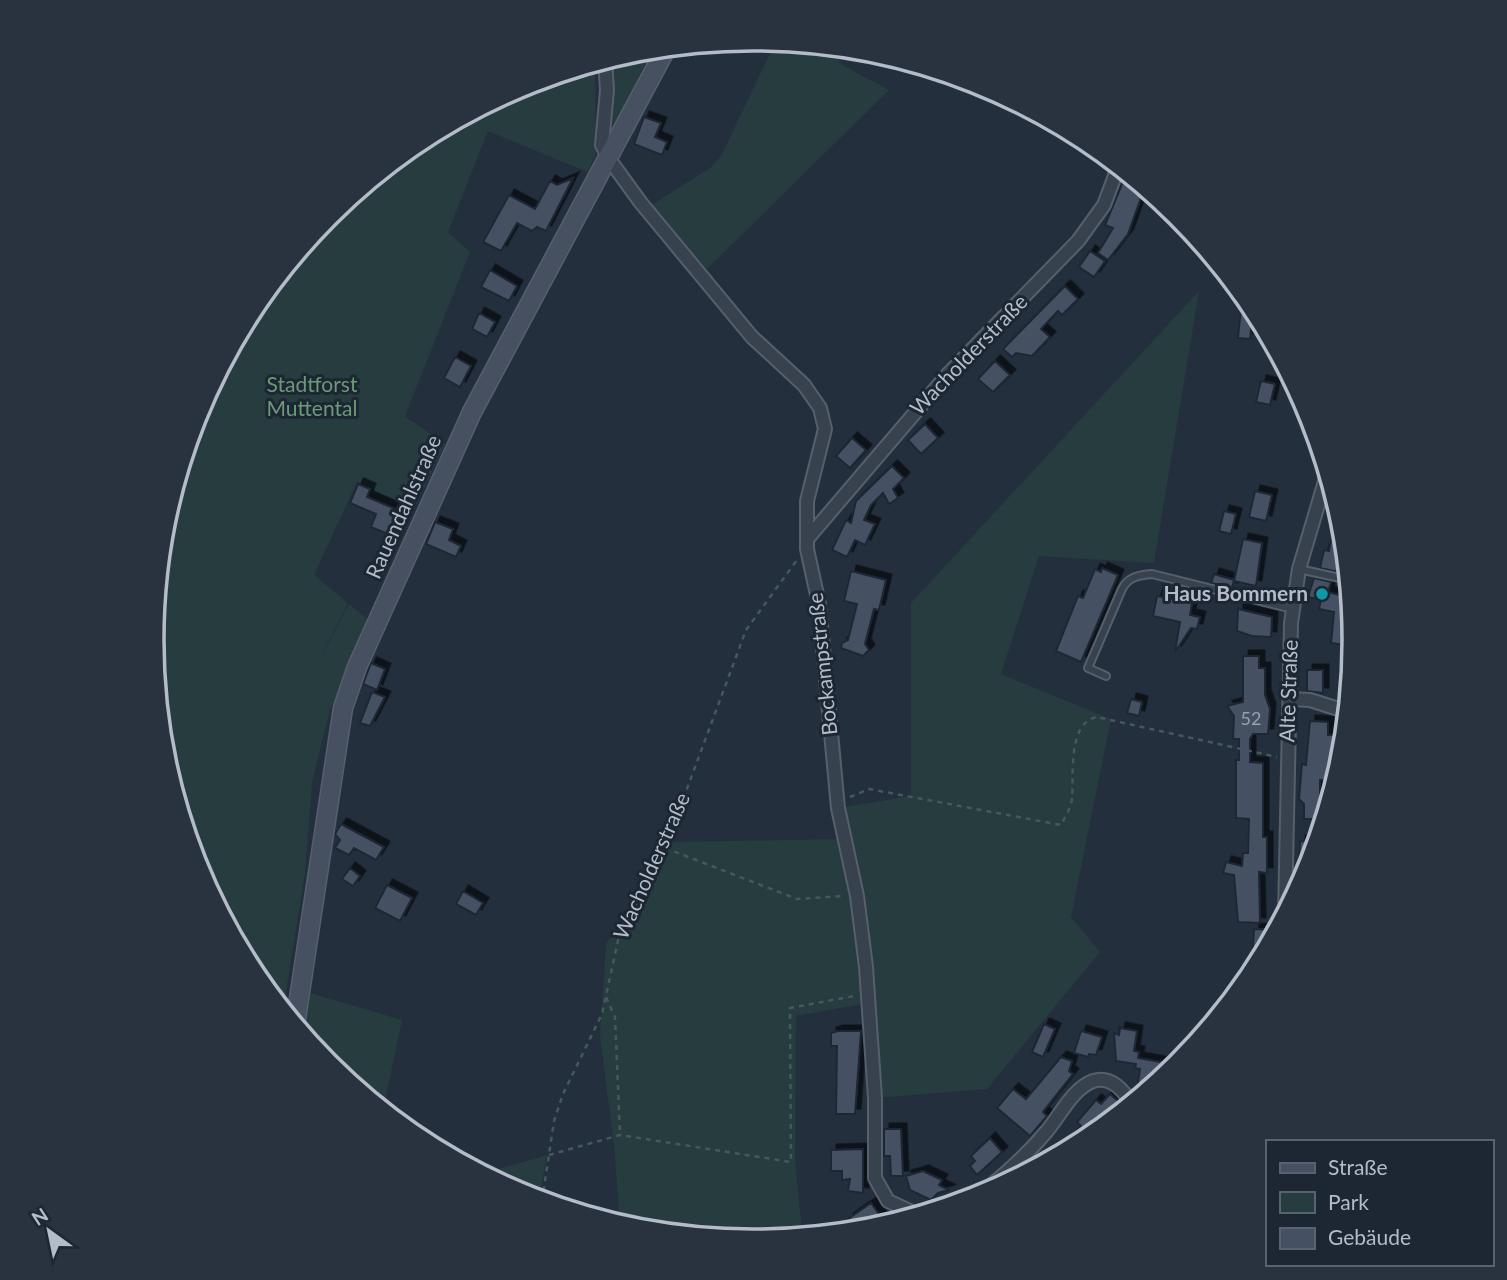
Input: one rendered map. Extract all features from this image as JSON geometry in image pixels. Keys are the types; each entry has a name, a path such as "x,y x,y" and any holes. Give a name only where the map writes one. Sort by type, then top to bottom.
{"street":[{"name":"Rauendahlstraße","path":"297,1012 343,708 358,667 472,412 661,59"},
{"path":"605,70 607,90 602,145 609,159"},
{"name":"Bockampstraße","path":"609,159 641,204 752,337 804,385 820,408 825,429 807,501 807,543 819,604 838,802 857,896 868,994 875,1098 875,1178 888,1201 906,1209"},
{"name":"Wacholderstraße","path":"807,543 949,373 1078,241 1104,205 1115,175"},
{"name":"Alte Straße","path":"1284,896 1293,609 1299,569 1323,488"},
{"path":"1289,699 1310,700 1339,709"},
{"path":"1002,1174 1045,1134 1080,1088 1095,1080 1108,1081 1119,1086 1126,1096"}],"lane":[{"path":"1299,569 1339,578"},
{"path":"1106,676 1088,668 1125,583 1138,576 1152,574 1293,609"}],"path":[{"name":"Wacholderstraße","path":"544,1190 554,1121 563,1094 601,1014 619,936 665,848 746,630 807,543"},
{"path":"838,802 869,789 1061,825 1072,801 1070,770 1081,727 1088,719 1097,717 1287,760"},
{"path":"665,848 797,899 857,896"},
{"path":"549,1155 620,1135 791,1162 790,1008 868,994"},
{"path":"606,996 615,1017 620,1135"}],"green space":[{"path":"771,51 840,58 839,63 889,90 707,269 650,206 710,168 721,156"},
{"path":"647,61 613,130 610,69"},
{"name":"Stadtforst Muttental","path":"595,73 596,153 588,172 488,131 448,232 470,252 405,416 445,444 414,509 357,482 314,575 348,603 315,668 349,604 368,620 330,710 312,783 305,873 285,998 243,935 209,865 184,793 169,717 164,640 169,563 184,487 209,415 243,345 286,281 310,251 365,197 426,150 459,130 528,96"},
{"path":"1199,291 1154,563 1039,556 1001,674 1111,719 1071,917 1100,952 987,1089 875,1098 868,1003 796,1016 795,1159 802,1227 715,1228 619,1213 614,1145 600,1036 606,944 671,842 844,839 838,808 911,796 911,603"},
{"path":"310,993 402,1020 385,1099 337,1057 305,1023"},
{"path":"547,1155 541,1189 497,1170"}],"building":[{"path":"644,117 661,123 655,137 667,142 662,155 634,144"},
{"path":"573,178 546,231 537,227 532,231 517,223 501,251 483,242 509,195 535,209 550,181 557,185"},
{"path":"1123,182 1141,197 1128,234 1108,260 1098,253 1113,228 1105,225"},
{"path":"1090,251 1105,261 1094,277 1079,267"},
{"path":"490,270 517,286 509,301 481,287"},
{"path":"1065,286 1078,299 1062,315 1058,311 1041,329 1050,337 1032,356 1016,353 1012,357 1003,349"},
{"path":"1241,310 1251,326 1250,339 1238,338"},
{"path":"479,313 495,322 487,337 472,329"},
{"path":"455,357 471,366 460,387 444,378"},
{"path":"995,361 1010,375 993,392 978,379"},
{"path":"1261,381 1275,384 1270,405 1256,402"},
{"path":"925,424 938,438 921,454 908,440"},
{"path":"852,438 866,450 850,468 836,456"},
{"path":"892,466 904,478 893,489 898,498 889,504 883,493 871,505 864,520 875,524 865,545 855,540 847,557 832,550 846,520 851,523 856,501"},
{"path":"358,484 370,489 367,497 398,510 388,534 371,527 376,514 350,503"},
{"path":"1255,491 1272,495 1266,521 1249,517"},
{"path":"1224,511 1236,514 1231,534 1219,531"},
{"path":"435,522 453,529 449,540 461,546 456,557 426,544"},
{"path":"1332,533 1339,572 1320,568 1324,550 1329,551"},
{"path":"1243,539 1262,543 1256,586 1234,581"},
{"path":"1102,568 1118,575 1081,662 1056,651 1078,596 1083,598 1095,569 1101,572"},
{"path":"851,571 886,580 879,610 874,609 865,644 869,650 863,656 841,648 842,643 848,640 857,604 844,601"},
{"path":"1214,574 1234,580 1232,588 1211,583"},
{"path":"1314,578 1331,582 1328,592 1341,595 1343,645 1331,643 1334,612 1319,609 1321,600 1308,597"},
{"path":"1157,596 1192,603 1190,615 1200,617 1197,629 1191,628 1175,652 1180,622 1153,616"},
{"path":"1238,609 1272,617 1271,637 1252,636 1237,631"},
{"path":"1243,656 1259,656 1259,668 1265,668 1265,695 1270,709 1268,734 1253,734 1250,739 1250,762 1263,763 1263,837 1267,837 1267,873 1259,872 1260,923 1238,922 1234,875 1223,873 1226,862 1242,866 1243,853 1248,853 1249,819 1236,818 1236,760 1239,760 1239,739 1233,739 1234,716 1227,706 1243,702"},
{"path":"371,663 385,669 377,690 363,684"},
{"path":"1307,670 1323,670 1323,693 1307,691"},
{"path":"372,692 385,697 370,726 360,723"},
{"path":"1131,699 1142,702 1139,716 1127,713"},
{"path":"1310,721 1328,722 1328,735 1334,735 1334,740 1326,780 1320,780 1320,802 1314,820 1304,819 1304,804 1299,799 1302,764 1306,765"},
{"path":"341,824 384,847 376,860 354,848 349,855 335,848 340,840 335,834"},
{"path":"1300,841 1306,841 1299,862"},
{"path":"350,868 360,876 353,886 342,879"},
{"path":"387,885 412,898 400,921 375,908"},
{"path":"463,891 483,903 476,915 456,904"},
{"path":"1254,929 1267,930 1264,935 1253,952"},
{"path":"1044,1024 1055,1029 1043,1057 1032,1052"},
{"path":"1120,1028 1137,1031 1134,1051 1139,1052 1138,1058 1164,1063 1137,1087 1140,1069 1135,1068 1136,1064 1116,1061 1114,1033 1119,1035"},
{"path":"861,1031 855,1114 836,1114 837,1046 831,1046 831,1033"},
{"path":"1081,1031 1102,1037 1096,1055 1089,1054 1088,1057 1074,1053"},
{"path":"1061,1057 1072,1061 1069,1071 1073,1074 1043,1112 1047,1116 1030,1136 997,1108 1013,1089 1026,1099"},
{"path":"1110,1094 1118,1101 1077,1133 1075,1131 1081,1126 1077,1122 1096,1100 1101,1104"},
{"path":"884,1129 901,1129 903,1176 891,1176 890,1156 884,1156"},
{"path":"990,1138 1002,1152 977,1175 970,1166 975,1161 971,1156"},
{"path":"863,1149 863,1193 848,1191 850,1179 842,1180 842,1171 831,1171 831,1150"},
{"path":"923,1171 942,1180 939,1185 949,1190 938,1193 931,1200 910,1190 906,1176"},
{"path":"871,1203 880,1215 849,1221 848,1219"}],"place":[{"name":"Haus Bommern","path":"1322,594"}]}
